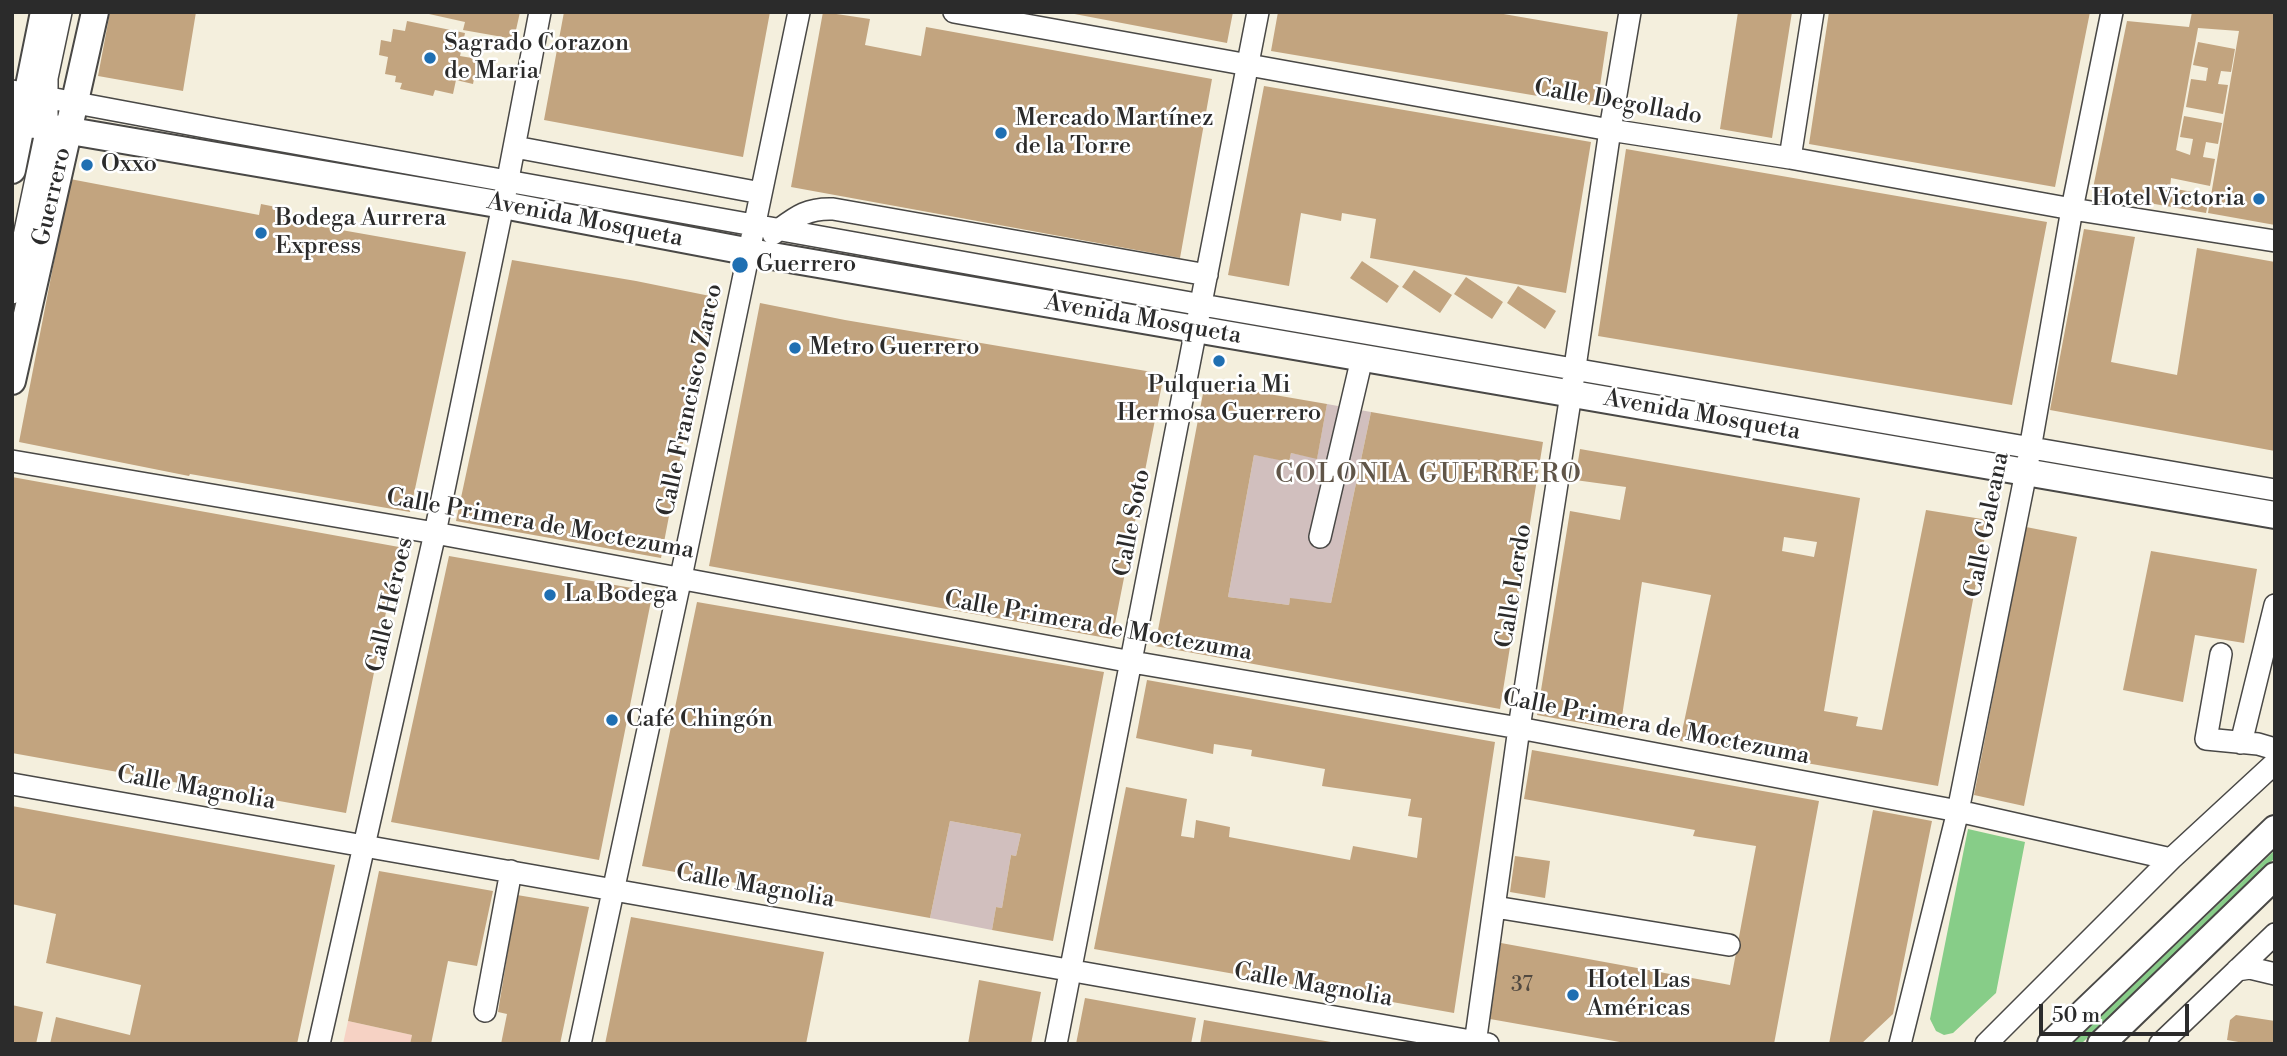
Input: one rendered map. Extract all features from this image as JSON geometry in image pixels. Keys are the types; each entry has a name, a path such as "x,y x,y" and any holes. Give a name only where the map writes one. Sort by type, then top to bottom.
{"main road":[{"name":"Guerrero","path":"12,170 37,126 45,97 44,12"},
{"name":"Guerrero","path":"12,381 37,126 45,97 95,12"},
{"name":"Avenida Mosqueta","path":"37,126 506,193 749,252 1199,317 1362,358 1573,382 2028,460 2275,515"},
{"path":"2051,1044 2275,829"},
{"path":"2101,1044 2275,876"}],"street":[{"name":"Guerrero","path":"45,97 61,12"},
{"name":"Guerrero","path":"45,97 73,82 87,12"},
{"name":"Calle Héroes","path":"319,1044 435,533 506,193 540,12"},
{"name":"Calle Francisco Zarco","path":"580,1044 799,12"},
{"name":"Calle Degollado","path":"954,12 1610,130 2275,241"},
{"name":"Calle Soto","path":"1056,1044 1258,12"},
{"name":"Calle Lerdo","path":"1479,1043 1519,728 1630,12"},
{"path":"1790,158 1813,12"},
{"name":"Calle Galeana","path":"1900,1044 1958,811 2028,460 2072,209 2112,12"},
{"path":"45,97 506,193 754,225 1199,317 1573,382"},
{"name":"Guerrero","path":"12,293 37,126"},
{"path":"515,147 761,193"},
{"path":"749,252 802,213 816,209 833,209 1208,275"},
{"path":"1320,537 1362,358"},
{"name":"Calle Primera de Moctezuma","path":"12,460 681,577 1132,662 1519,728 1958,811 2171,859"},
{"path":"2028,460 2275,490"},
{"path":"2241,743 2275,605"},
{"path":"2221,654 2206,739 2275,749"},
{"path":"1986,1044 2171,859 2275,763"},
{"name":"Calle Magnolia","path":"12,784 1479,1043"},
{"path":"485,1011 511,871"},
{"path":"1495,907 1729,945"},
{"path":"2160,1044 2275,934"},
{"path":"2237,970 2250,968 2275,974"}],"shaded area":[{"path":"1327,404 1371,412 1331,603 1290,599 1289,605 1228,597 1254,455 1289,461 1291,453 1317,458"},
{"path":"950,821 1021,834 1016,856 1011,855 1002,908 996,907 992,930 930,918"},
{"path":"348,1021 412,1035 410,1044 343,1044"}],"green space":[{"path":"1968,829 2025,842 1996,993 1953,1033 1944,1035 1936,1031 1930,1019"},
{"path":"2275,850 2275,858 2081,1044 2072,1044"}],"building":[{"path":"110,12 196,12 183,91 98,76"},
{"path":"420,12 520,12 514,39 463,30 465,22"},
{"path":"564,12 770,12 743,157 544,120"},
{"name":"Mercado Martínez de la Torre","path":"823,12 870,19 865,45 921,56 926,27 1212,79 1180,258 791,187"},
{"path":"1064,12 1233,12 1227,43"},
{"path":"1278,12 1492,12 1608,32 1597,106 1271,51"},
{"path":"1738,12 1792,12 1772,138 1720,129"},
{"path":"1829,12 2090,12 2055,187 1809,144"},
{"path":"2192,12 2275,12 2275,225 2208,213 2239,31 2198,28 2176,150 2190,155 2193,139 2180,137 2184,116 2222,123 2218,144 2206,142 2203,157 2215,159 2210,186 2171,178 2170,188 2210,195 2206,213 2092,193 2127,21 2189,27"},
{"name":"Sagrado Corazon de Maria","path":"407,21 465,33 460,56 478,59 473,84 456,80 453,94 435,90 433,96 400,89 402,83 395,82 396,76 385,74 388,57 379,55 381,40 391,42 393,29 405,31"},
{"path":"2198,42 2235,49 2231,72 2221,71 2218,84 2228,85 2223,114 2186,107 2191,79 2206,81 2208,68 2193,65"},
{"path":"1264,86 1591,142 1566,293 1370,258 1376,219 1342,213 1341,221 1301,213 1289,286 1228,275"},
{"path":"1626,149 2047,222 2012,405 1598,336"},
{"path":"70,179 259,215 261,204 281,208 279,219 466,252 410,512 190,474 189,476 19,442"},
{"path":"2084,229 2135,237 2111,362 2177,375 2197,248 2275,262 2275,451 2050,410"},
{"path":"512,260 715,297 702,370 697,369 661,558 456,521"},
{"path":"1362,261 1399,286 1387,303 1350,278"},
{"path":"1414,270 1452,295 1440,313 1402,287"},
{"path":"1466,277 1503,302 1492,319 1454,294"},
{"path":"1518,286 1556,311 1545,329 1507,303"},
{"path":"760,303 1164,374 1112,639 709,566"},
{"path":"1205,383 1327,404 1317,459 1291,453 1289,462 1254,455 1228,597 1289,605 1290,598 1331,603 1371,412 1543,442 1500,709 1155,646"},
{"path":"1580,449 1860,498 1824,711 1858,717 1856,726 1882,730 1926,510 1988,520 1938,786 1680,741 1711,595 1642,582 1620,730 1537,715 1570,511 1620,520 1626,487 1575,480","holes":["1784,537 1817,542 1814,557 1782,551"]},
{"path":"12,477 399,547 346,813 12,753"},
{"path":"2026,527 2077,537 2024,806 1974,795"},
{"path":"2151,551 2257,569 2244,643 2195,635 2183,702 2123,690"},
{"path":"449,556 649,591 652,596 599,860 391,822"},
{"path":"697,602 1104,672 1053,941 992,930 996,907 1002,908 1011,855 1016,856 1021,834 950,821 930,918 642,866"},
{"path":"1147,680 1495,742 1454,1013 1094,949 1126,787 1187,799 1181,836 1194,838 1196,820 1230,827 1229,837 1350,860 1353,846 1417,858 1422,818 1408,816 1411,799 1322,786 1325,769 1251,756 1252,750 1214,744 1213,754 1136,738"},
{"path":"1532,750 1819,801 1774,1044 1631,1044 1490,1019 1501,943 1730,985 1756,846 1693,836 1695,830 1524,799"},
{"path":"12,806 335,865 297,1044 50,1044 56,1017 130,1035 141,985 46,963 56,914 12,904"},
{"path":"1873,810 1932,821 1893,1014 1861,1044 1829,1044"},
{"path":"1515,856 1550,861 1545,898 1510,892"},
{"path":"379,871 493,891 477,966 448,961 431,1044 410,1044 412,1035 348,1021"},
{"path":"517,895 589,907 560,1044 501,1044 507,1014 498,1012"},
{"path":"631,917 824,952 806,1044 605,1044"},
{"path":"979,980 1041,992 1031,1044 968,1044"},
{"path":"1085,998 1196,1018 1191,1044 1076,1044"},
{"path":"12,1005 43,1012 36,1044 12,1044"},
{"path":"2236,1015 2275,1021 2275,1044 2227,1040 2230,1020"},
{"path":"1204,1020 1331,1042 1331,1044 1200,1044"}],"place":[{"name":"Sagrado Corazon de Maria","path":"430,58"},
{"name":"Mercado Martínez de la Torre","path":"1001,133"},
{"name":"Oxxo","path":"87,165"},
{"name":"Hotel Victoria","path":"2259,199"},
{"name":"Bodega Aurrera Express","path":"261,233"},
{"name":"Guerrero","path":"740,265"},
{"name":"Metro Guerrero","path":"795,348"},
{"name":"Pulqueria Mi Hermosa Guerrero","path":"1219,361"},
{"name":"La Bodega","path":"550,595"},
{"name":"Café Chingón","path":"612,720"},
{"name":"Hotel Las Américas","path":"1573,995"}],"district":[{"name":"COLONIA GUERRERO","path":"1429,476"}]}
